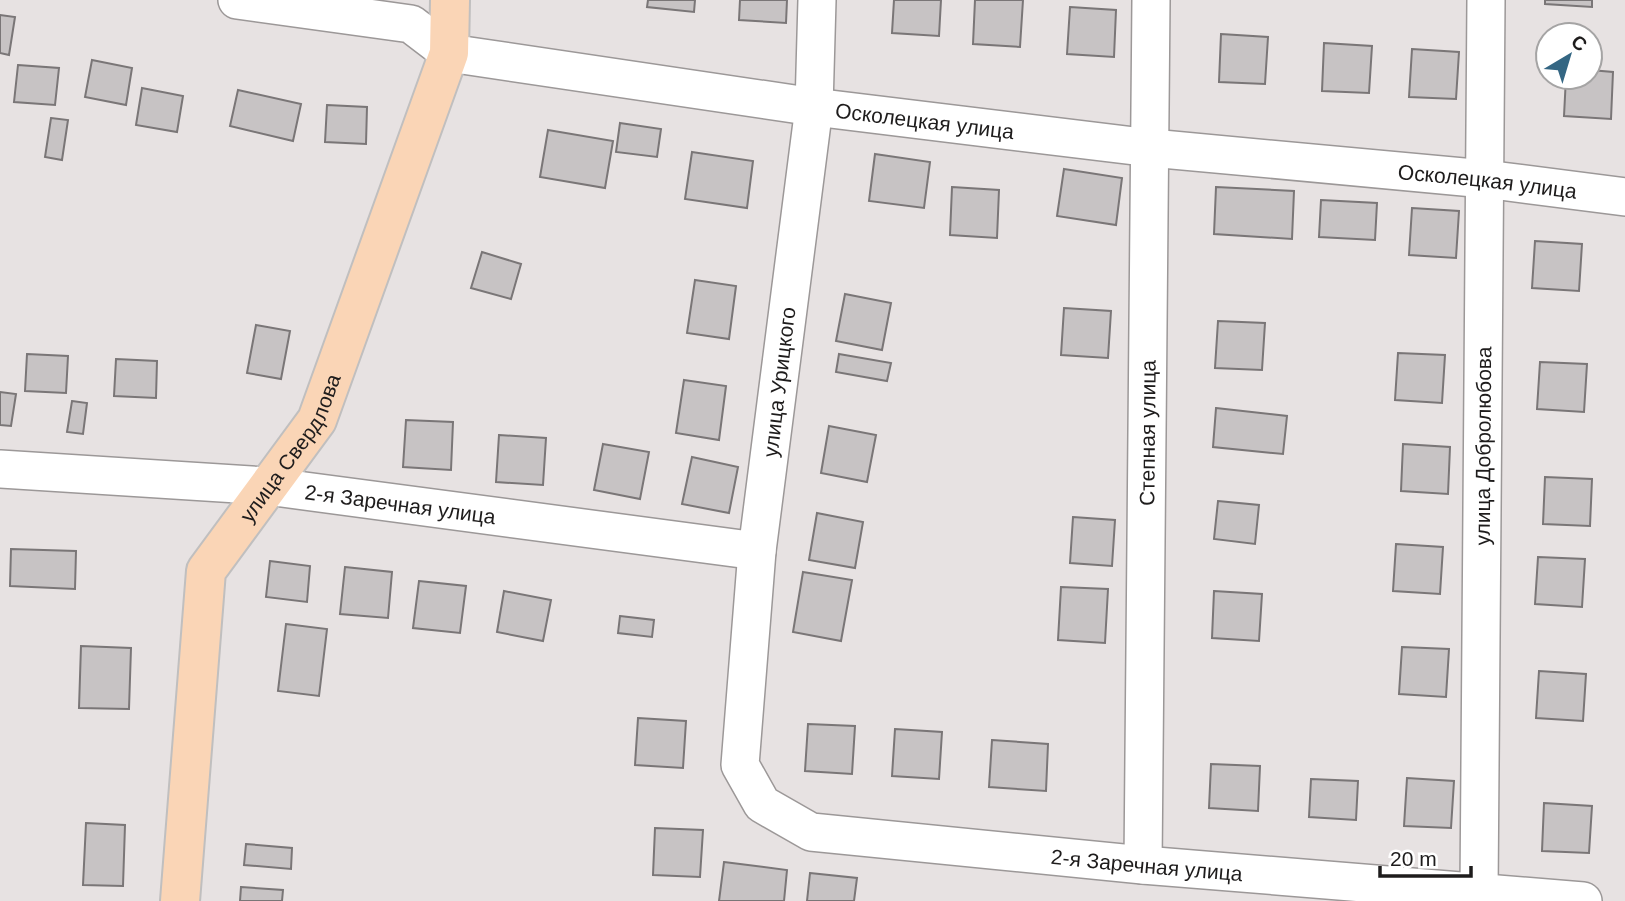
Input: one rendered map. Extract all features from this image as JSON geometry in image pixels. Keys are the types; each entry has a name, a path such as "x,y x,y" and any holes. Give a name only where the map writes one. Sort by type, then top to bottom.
{"main road":[{"name":"улица Свердлова","path":"180,901 206,571 317,420 449,53 450,0"}],"street":[{"name":"Осколецкая улица","path":"237,0 411,24 449,53 814,107 1151,148 1485,179 1625,198"},
{"name":"улица Урицкого","path":"740,765 757,551 814,107 817,0"},
{"name":"Степная улица","path":"1143,865 1151,0"},
{"name":"улица Добролюбова","path":"1479,892 1486,0"},
{"name":"2-я Заречная улица","path":"0,469 267,486 757,551"},
{"name":"2-я Заречная улица","path":"740,765 762,804 811,832 1143,865 1583,901"}],"building":[{"path":"648,0 695,0 694,12 647,7"},
{"path":"740,0 787,0 786,23 739,20"},
{"path":"894,0 941,0 939,36 892,33"},
{"path":"975,0 1023,0 1020,47 973,44"},
{"path":"1545,0 1592,0 1592,7 1545,4"},
{"path":"1070,7 1116,10 1114,57 1067,54"},
{"path":"0,15 15,17 9,55 0,53"},
{"path":"1221,34 1268,37 1265,84 1219,82"},
{"path":"1324,43 1372,46 1369,93 1322,91"},
{"path":"1412,49 1459,52 1456,99 1409,97"},
{"path":"92,60 132,68 126,105 85,97"},
{"path":"18,65 59,68 55,105 14,102"},
{"path":"1604,71 1613,72 1611,119 1564,116 1565,91 1604,91"},
{"path":"142,88 183,96 177,132 136,125"},
{"path":"238,90 301,104 293,141 230,126"},
{"path":"327,105 367,107 366,144 325,142"},
{"path":"51,118 68,120 62,160 45,157"},
{"path":"620,123 661,129 657,157 616,152"},
{"path":"548,130 613,141 605,188 540,177"},
{"path":"692,152 753,161 747,208 685,199"},
{"path":"875,154 930,162 924,208 869,201"},
{"path":"1064,169 1122,178 1116,225 1057,216"},
{"path":"952,187 999,190 997,238 950,235"},
{"path":"1216,187 1294,191 1292,239 1214,234"},
{"path":"1321,200 1377,203 1375,240 1319,237"},
{"path":"1412,208 1459,211 1456,258 1409,255"},
{"path":"1535,241 1582,244 1579,291 1532,288"},
{"path":"482,252 521,264 511,299 471,288"},
{"path":"695,280 736,286 729,339 687,333"},
{"path":"845,294 891,303 882,350 836,341"},
{"path":"1064,308 1111,311 1108,358 1061,355"},
{"path":"1218,321 1265,323 1262,370 1215,368"},
{"path":"256,325 290,331 281,379 247,373"},
{"path":"1398,353 1445,355 1442,403 1395,400"},
{"path":"27,354 68,356 66,393 25,391"},
{"path":"839,354 891,363 887,381 836,372"},
{"path":"116,359 157,361 156,398 114,396"},
{"path":"1540,362 1587,364 1584,412 1537,409"},
{"path":"684,380 726,386 719,440 676,433"},
{"path":"0,392 16,394 11,426 0,425"},
{"path":"72,401 87,403 83,434 67,432"},
{"path":"1216,408 1287,416 1283,454 1213,447"},
{"path":"406,420 453,422 451,470 403,467"},
{"path":"829,426 876,435 867,482 821,473"},
{"path":"499,435 546,438 543,485 496,482"},
{"path":"603,444 649,452 640,499 594,490"},
{"path":"1403,444 1450,447 1448,494 1401,491"},
{"path":"692,457 738,467 729,513 682,504"},
{"path":"1545,477 1592,479 1590,526 1543,524"},
{"path":"1218,501 1259,505 1255,544 1214,539"},
{"path":"817,513 863,522 855,568 809,560"},
{"path":"1073,517 1115,520 1112,566 1070,563"},
{"path":"1396,544 1443,547 1440,594 1393,591"},
{"path":"11,549 76,551 75,589 10,586"},
{"path":"1538,557 1585,559 1582,607 1535,604"},
{"path":"270,561 310,566 307,602 266,597"},
{"path":"345,567 392,572 388,618 340,614"},
{"path":"803,572 852,580 841,641 793,632"},
{"path":"419,581 466,586 460,633 413,628"},
{"path":"1061,587 1108,589 1105,643 1058,640"},
{"path":"504,591 551,600 543,641 497,632"},
{"path":"1214,591 1262,594 1259,641 1212,638"},
{"path":"620,616 654,620 652,637 618,633"},
{"path":"286,624 327,629 319,696 278,691"},
{"path":"81,646 131,648 129,709 79,708"},
{"path":"1402,647 1449,649 1446,697 1399,694"},
{"path":"1539,671 1586,674 1583,721 1536,718"},
{"path":"638,718 686,721 683,768 635,765"},
{"path":"808,724 855,726 852,774 805,771"},
{"path":"895,729 942,732 939,779 892,776"},
{"path":"992,740 1048,744 1046,791 989,787"},
{"path":"1211,764 1260,766 1258,811 1209,808"},
{"path":"1407,778 1454,781 1451,828 1404,826"},
{"path":"1311,779 1358,781 1356,820 1309,817"},
{"path":"1544,803 1592,806 1589,853 1542,851"},
{"path":"86,823 125,825 123,886 83,885"},
{"path":"655,828 703,830 700,877 653,875"},
{"path":"246,844 292,848 291,869 244,865"},
{"path":"724,862 787,870 784,901 719,901"},
{"path":"810,873 857,878 854,901 807,901"},
{"path":"241,887 283,890 282,901 240,901"}]}
